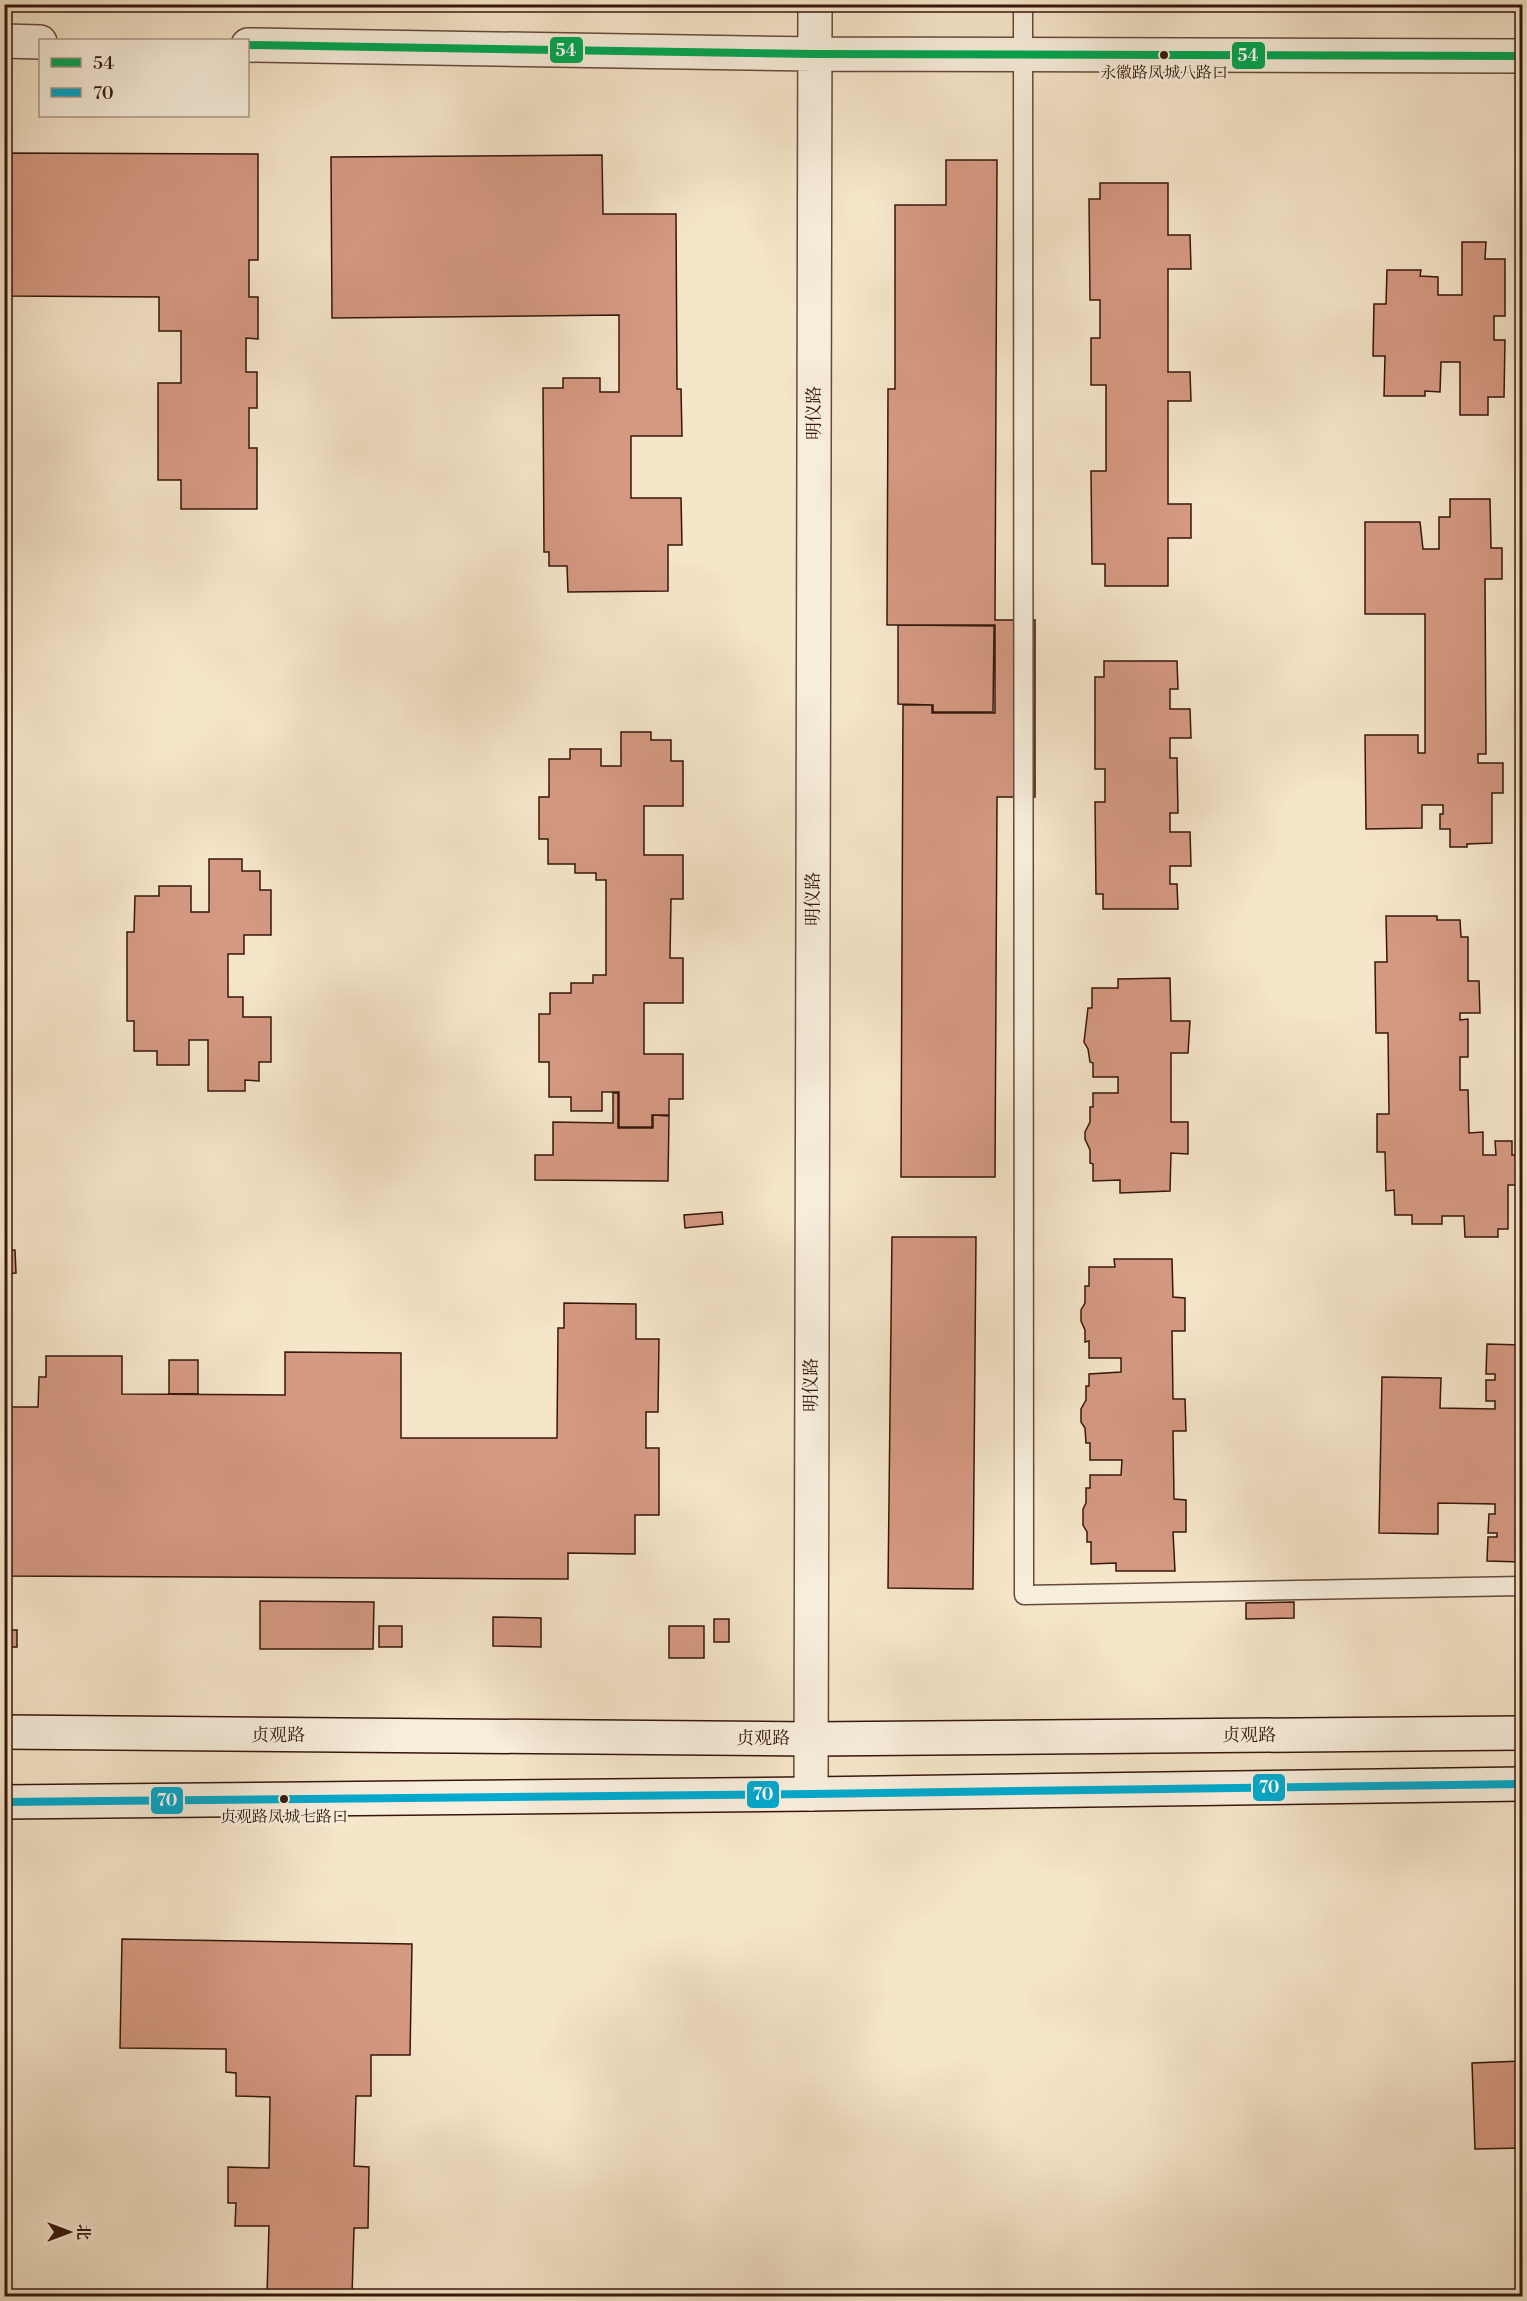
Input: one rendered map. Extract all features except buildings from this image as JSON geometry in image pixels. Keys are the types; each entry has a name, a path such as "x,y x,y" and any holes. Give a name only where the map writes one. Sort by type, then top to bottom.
{"street":[{"name":"明仪路","path":"811,1794 815,4"},
{"path":"4,41 39,42"},
{"path":"249,45 815,54 1522,56"},
{"name":"贞观路","path":"4,1732 811,1739 1522,1733"},
{"path":"4,1802 1522,1785"}],"lane":[{"path":"1023,4 1024,1595 1522,1586"}],"transit line":[{"name":"54","path":"249,45 815,54 1522,56"},
{"name":"70","path":"4,1802 1522,1784"}],"place":[{"name":"永徽路凤城八路口","path":"1164,55"},
{"name":"贞观路凤城七路口","path":"284,1799"}]}
